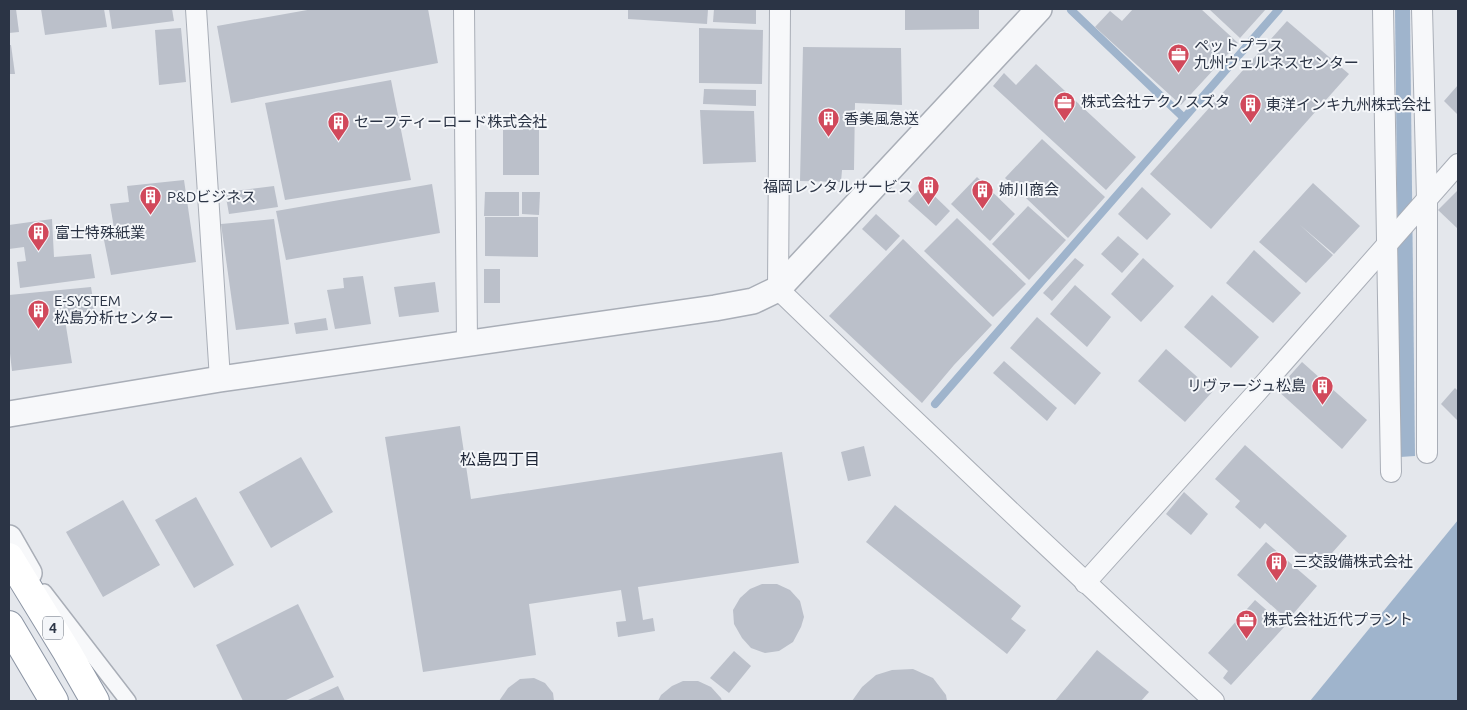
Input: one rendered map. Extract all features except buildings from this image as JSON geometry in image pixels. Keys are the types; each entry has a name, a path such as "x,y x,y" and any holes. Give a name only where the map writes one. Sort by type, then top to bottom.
{"highway":[{"name":"4","path":"19,565 95,701"},
{"path":"9,625 54,701"},
{"path":"9,660 32,701"}],"street":[{"path":"196,9 220,378"},
{"path":"464,9 466,344"},
{"path":"780,9 778,289 922,429 1085,583 1214,701"},
{"path":"9,414 220,378 466,344 753,301 778,289 1039,9"},
{"path":"1383,9 1390,472"},
{"path":"1422,9 1427,199 1427,453"},
{"path":"1085,583 1458,164"},
{"path":"9,538 19,565 106,701"},
{"path":"19,565 128,701"}],"water":[{"path":"1395,9 1410,9 1415,456 1400,457"},
{"path":"1458,520 1458,701 1310,701"}],"waterway":[{"path":"935,404 1279,9"},
{"path":"1071,10 1184,118"}],"place":[{"name":"ペットプラス 九州ウェルネスセンター","path":"1178,74"},
{"name":"株式会社テクノスズタ","path":"1065,121"},
{"name":"東洋インキ九州株式会社","path":"1250,124"},
{"name":"香美風急送","path":"828,138"},
{"name":"セーフティーロード株式会社","path":"338,141"},
{"name":"福岡レンタルサービス","path":"929,206"},
{"name":"姉川商会","path":"983,209"},
{"name":"P&Dビジネス","path":"151,216"},
{"name":"富士特殊紙業","path":"39,252"},
{"name":"E-SYSTEM 松島分析センター","path":"38,329"},
{"name":"リヴァージュ松島","path":"1322,405"},
{"name":"三交設備株式会社","path":"1277,581"},
{"name":"株式会社近代プラント","path":"1247,639"}],"district":[{"name":"松島四丁目","path":"500,459"}]}
